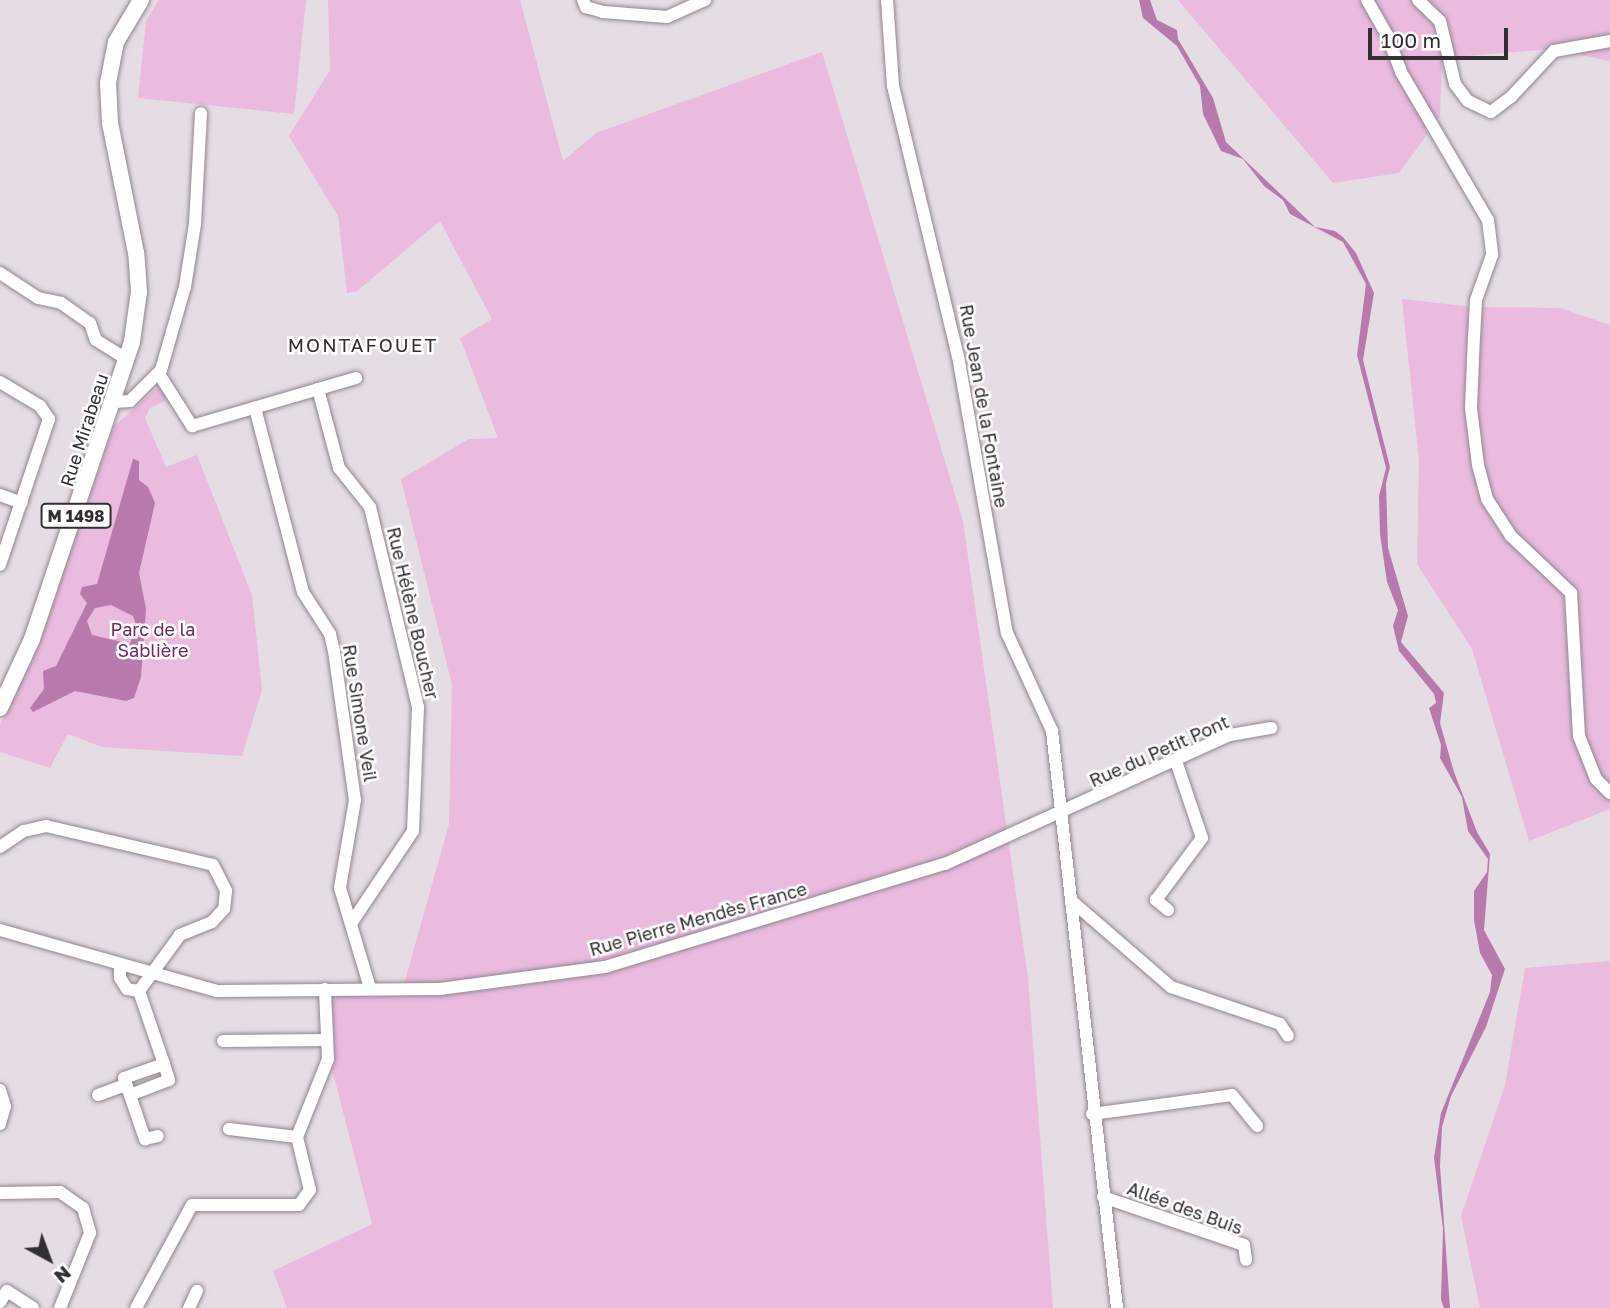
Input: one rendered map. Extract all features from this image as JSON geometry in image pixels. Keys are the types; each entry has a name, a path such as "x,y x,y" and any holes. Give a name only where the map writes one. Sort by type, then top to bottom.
{"main road":[{"name":"Rue Mirabeau","path":"0,708 32,639 115,402 136,318 136,253 110,123 108,83 116,42 141,0"}],"street":[{"path":"583,0 586,6 603,12 667,18 698,2"},
{"name":"Rue Jean de la Fontaine","path":"887,0 893,86 958,356 1007,633 1052,731 1074,903"},
{"path":"1367,0 1387,35 1401,72 1488,220 1492,255 1476,300 1473,348 1471,408 1478,465 1487,499 1511,536 1571,593 1579,736 1596,779 1610,793"},
{"path":"1418,0 1440,21 1455,84 1468,101 1491,112 1511,97 1553,51 1610,41"},
{"path":"115,402 130,401 159,374 191,249 199,198 201,113"},
{"path":"0,273 38,298 61,303 90,323 96,340 127,359"},
{"path":"159,374 192,426 356,378"},
{"path":"0,382 40,406 49,419 0,565"},
{"name":"Rue Hélène Boucher","path":"318,389 339,468 370,507 418,707 413,831 352,922"},
{"name":"Rue Simone Veil","path":"255,408 303,592 330,634 334,651 355,800 340,880 370,988"},
{"path":"0,495 22,503"},
{"name":"Rue du Petit Pont","path":"1063,814 1230,735 1271,728"},
{"path":"1168,910 1156,900 1202,838 1176,761"},
{"name":"Rue Pierre Mendès France","path":"0,930 217,991 440,989 606,967 945,864 1063,814"},
{"path":"0,847 24,831 46,826 213,865 226,891 224,909 212,922 180,934 170,945 155,974 139,991"},
{"path":"1074,903 1171,987 1280,1024 1288,1036"},
{"name":"Allée des Buis","path":"1074,903 1093,1114 1117,1308"},
{"path":"120,964 120,978 127,989 139,991"},
{"path":"135,1308 192,1205 299,1205 310,1190 297,1137 328,1059 325,989"},
{"path":"139,991 164,1064 124,1078 145,1139 159,1136"},
{"path":"223,1041 327,1040"},
{"path":"0,1090 5,1106 0,1124"},
{"path":"98,1095 128,1090"},
{"path":"1093,1114 1232,1095 1257,1126"},
{"path":"229,1129 297,1137"},
{"path":"0,1193 60,1192 83,1208 90,1233 60,1308"},
{"name":"Allée des Buis","path":"1103,1197 1244,1245 1247,1260"},
{"path":"0,1302 8,1291 33,1308"},
{"path":"188,1308 197,1291"}],"green space":[{"path":"159,0 306,0 294,114 138,98 146,21"},
{"path":"328,0 520,0 563,161 596,133 822,52 963,521 1028,978 1053,1308 287,1308 273,1271 372,1224 332,1069 330,997 404,984 449,824 452,685 401,479 469,439 498,438 460,338 492,319 440,221 357,291 347,293 338,216 289,136 330,70"},
{"path":"1178,0 1610,0 1610,61 1550,49 1442,58 1440,117 1399,173 1333,183"},
{"path":"1402,299 1473,307 1560,308 1610,325 1610,809 1529,841 1472,649 1417,564 1419,461"},
{"name":"Parc de la Sablière","path":"161,385 171,398 150,408 145,418 166,467 197,455 252,595 262,690 242,756 102,747 68,734 50,768 0,752 0,725 35,654 114,426"},
{"path":"1610,961 1610,1308 1480,1308 1461,1216 1505,1085 1525,968"}],"shaded area":[{"path":"1139,0 1150,0 1157,20 1177,30 1178,39 1213,98 1226,142 1315,227 1335,231 1343,237 1356,253 1374,293 1363,360 1390,467 1386,483 1388,548 1408,616 1401,642 1444,693 1440,723 1454,772 1477,832 1490,854 1484,930 1505,969 1486,1027 1451,1096 1442,1127 1440,1166 1450,1308 1444,1308 1441,1300 1443,1229 1434,1158 1441,1113 1490,992 1492,975 1480,953 1474,920 1474,891 1487,872 1488,859 1468,831 1462,797 1440,758 1441,745 1429,708 1436,703 1434,694 1399,651 1393,626 1398,610 1387,582 1380,534 1379,496 1386,468 1357,355 1366,284 1343,242 1290,214 1283,200 1264,186 1243,159 1221,151 1203,114 1200,86 1177,46 1143,18"},
{"path":"133,459 139,461 139,480 148,487 155,503 139,573 146,609 141,677 134,698 126,701 75,691 33,712 30,708 44,689 43,671 56,666 87,603 80,594 82,587 97,584","holes":["111,605 133,616 136,625 130,644 92,635 87,621 95,608"]}],"district":[{"name":"MONTAFOUET","path":"363,345"}]}
